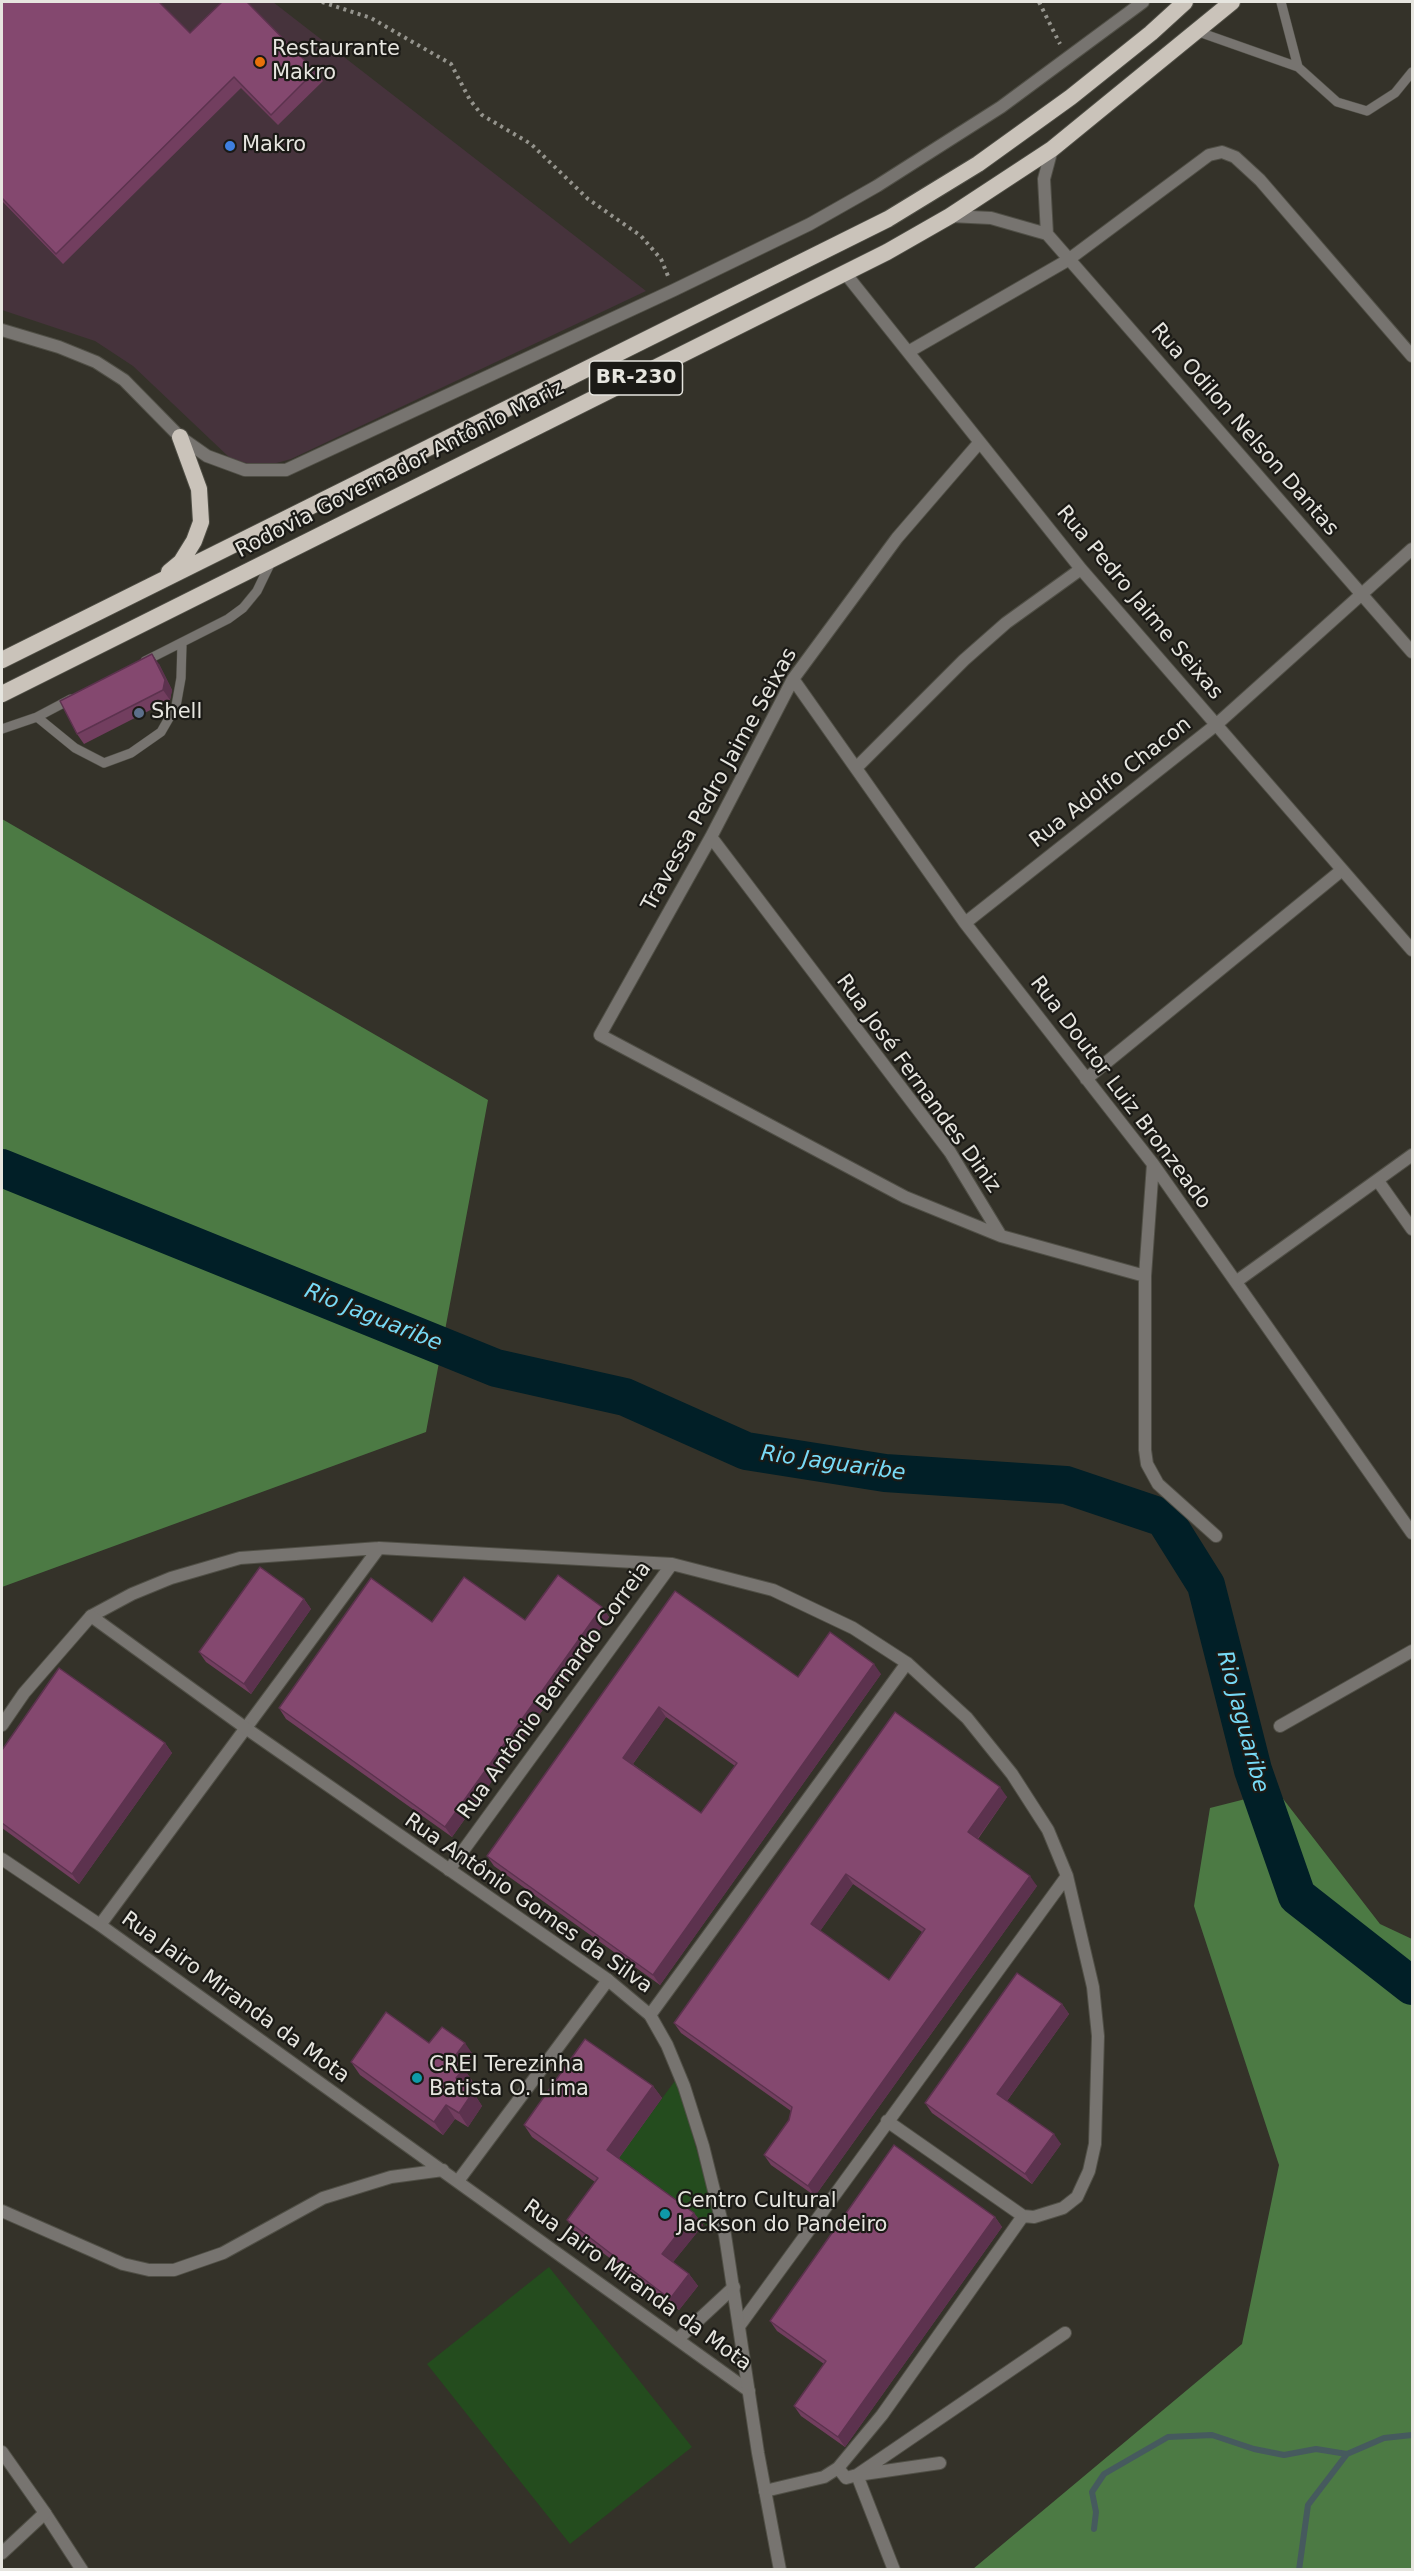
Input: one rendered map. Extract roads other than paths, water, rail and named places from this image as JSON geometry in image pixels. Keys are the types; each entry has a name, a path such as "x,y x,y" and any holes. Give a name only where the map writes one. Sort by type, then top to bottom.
{"highway":[{"name":"Rodovia Governador Antônio Mariz","path":"2,660 888,219 978,164 1071,97 1151,33 1185,2"},
{"name":"Rodovia Governador Antônio Mariz","path":"2,694 845,273 950,216 1052,148 1232,2"},
{"path":"158,582 181,562 201,522 199,489 180,437"}],"street":[{"path":"2,330 59,347 96,362 124,380 180,437 207,456 225,465 265,472 286,470 675,290 810,224 877,186 1001,107 1143,2"},
{"path":"950,216 991,218 1047,234 1044,179 1052,148"},
{"path":"908,352 1068,260 1209,155 1222,152 1235,157 1260,180 1413,356"},
{"name":"Rua Odilon Nelson Dantas","path":"1047,234 1413,652"},
{"name":"Rua Pedro Jaime Seixas","path":"845,273 1081,569 1413,950"},
{"name":"Travessa Pedro Jaime Seixas","path":"979,442 890,548 793,679 711,837 600,1035 905,1197 1001,1236"},
{"name":"Rua Adolfo Chacon","path":"965,923 1217,724 1413,549"},
{"path":"858,767 964,660 1006,623 1081,569"},
{"name":"Rua Doutor Luiz Bronzeado","path":"793,679 858,767 965,923 1153,1164 1238,1281 1413,1533"},
{"name":"Rua José Fernandes Diniz","path":"711,837 950,1152 1001,1236"},
{"path":"1086,1079 1342,870"},
{"path":"1238,1281 1413,1155"},
{"path":"1153,1164 1145,1276 1145,1450 1147,1464 1158,1484 1216,1536"},
{"path":"1378,1181 1413,1229"},
{"path":"1001,1236 1145,1276"},
{"path":"100,1925 379,1548"},
{"path":"2,1725 24,1693 91,1616 132,1594 171,1578 240,1558 379,1548 672,1564 773,1590 853,1628 907,1663 967,1718 1012,1774 1048,1830 1067,1876 1092,1987 1098,2036 1095,2144 1089,2171 1077,2197 1063,2208 1034,2217 1023,2216 887,2121"},
{"name":"Rua Antônio Bernardo Correia","path":"449,1870 672,1564"},
{"name":"Rua Antônio Gomes da Silva","path":"91,1616 247,1729 608,1980 650,2014 676,2066 703,2146 725,2235 741,2325 765,2491 780,2570"},
{"path":"1280,1726 1413,1651"},
{"path":"650,2014 907,1663"},
{"name":"Rua Jairo Miranda da Mota","path":"2,1859 100,1925 749,2391"},
{"path":"741,2325 1067,1876"},
{"path":"458,2181 608,1980"},
{"path":"2,2211 123,2264 149,2270 174,2270 223,2253 323,2198 391,2177 443,2170"},
{"path":"765,2491 824,2478 838,2468 882,2415 1023,2216"},
{"path":"678,2339 734,2287"},
{"path":"857,2475 1065,2333"},
{"path":"2,2452 82,2570"},
{"path":"838,2468 846,2478 940,2463"},
{"path":"857,2475 894,2570"},
{"path":"2,2553 45,2514"}],"lane":[{"path":"1281,2 1298,67"},
{"path":"1196,31 1298,67 1337,102 1367,111 1395,93 1413,72"},
{"path":"140,664 243,608 257,591 273,559"},
{"path":"37,717 75,748 104,763 131,753 161,732 176,706 181,678 182,642"},
{"path":"2,729 37,717 78,696"}],"waterway":[{"name":"Rio Jaguaribe","path":"2,1168 496,1368 625,1397 746,1451 885,1473 1066,1485 1164,1518 1206,1585 1253,1770 1297,1896 1412,1986"},
{"path":"1094,2529 1096,2512 1092,2492 1104,2474 1168,2437 1212,2435 1254,2449 1284,2455 1316,2449 1347,2454"},
{"path":"1299,2570 1308,2505 1347,2454 1384,2438 1412,2435"}],"place":[{"name":"Restaurante Makro","path":"260,62"},
{"name":"Makro","path":"230,146"},
{"name":"Shell","path":"139,713"},
{"name":"CREI Terezinha Batista O. Lima","path":"417,2078"},
{"name":"Centro Cultural Jackson do Pandeiro","path":"665,2214"}]}
